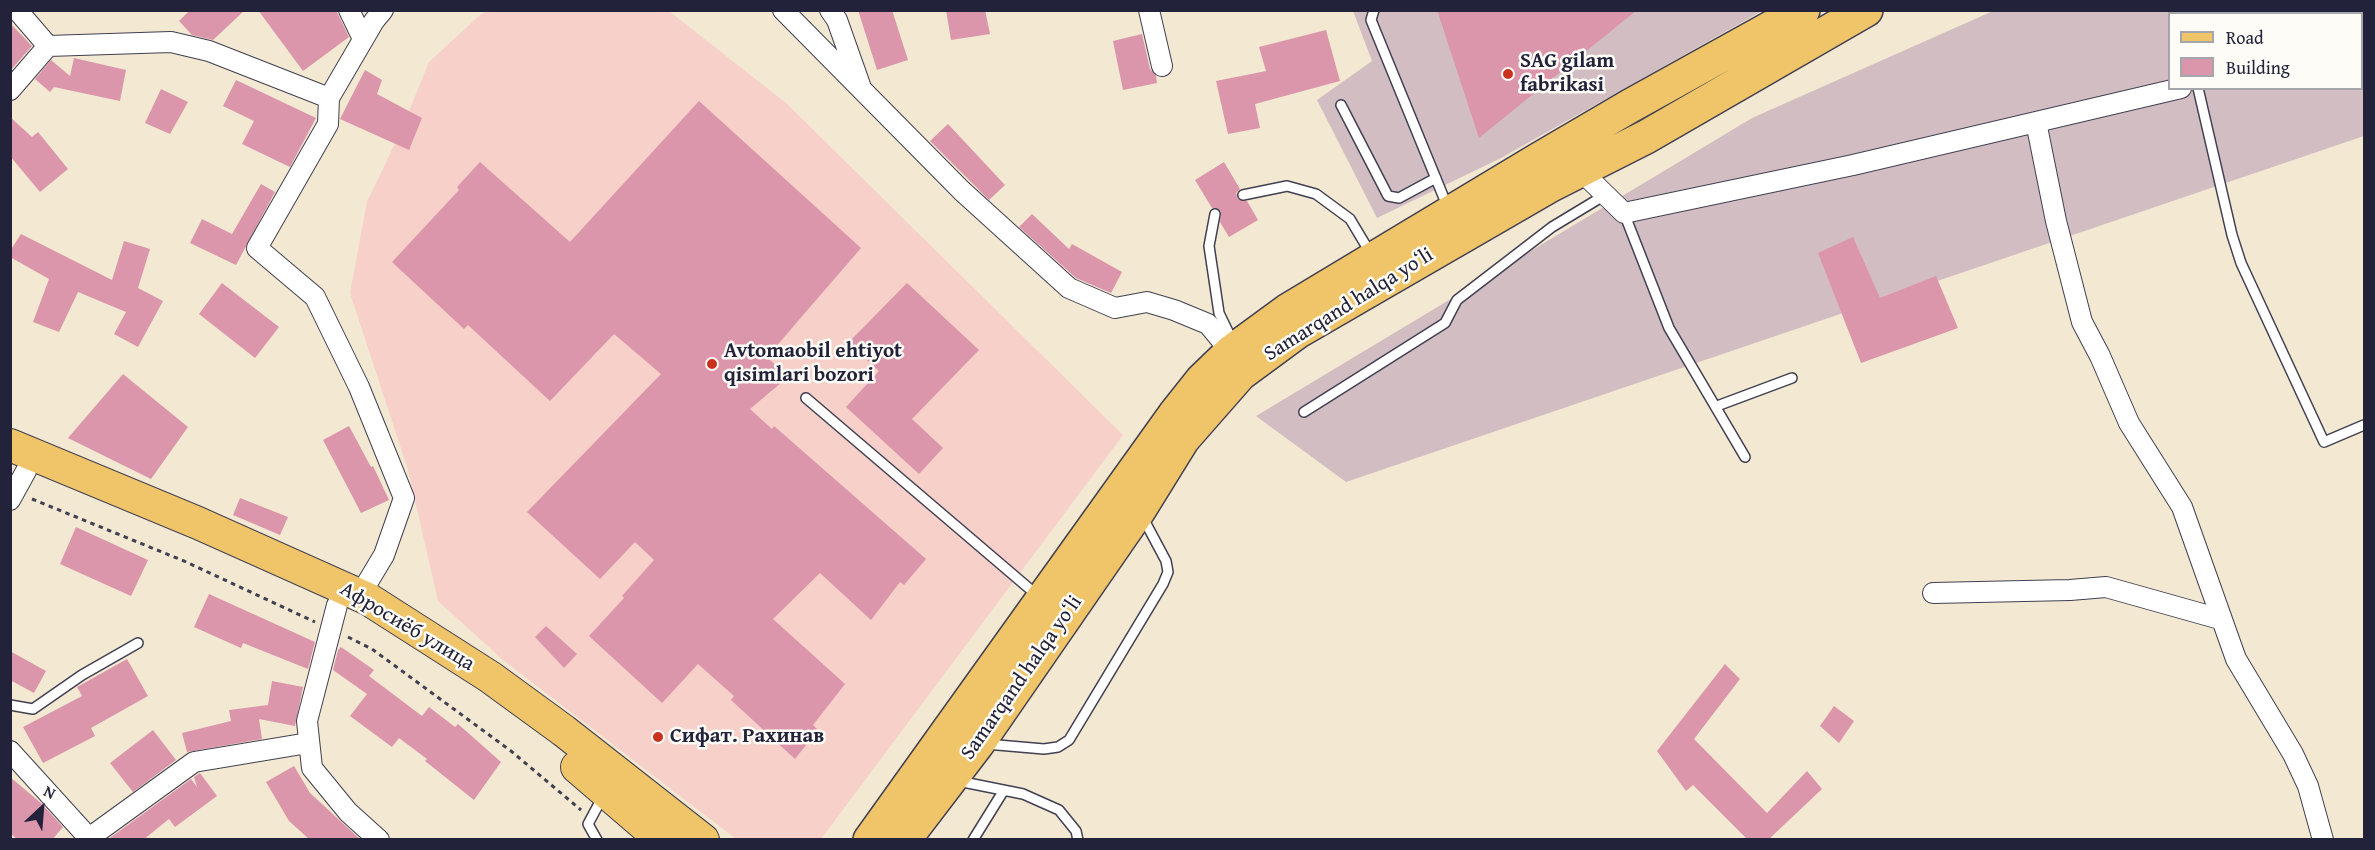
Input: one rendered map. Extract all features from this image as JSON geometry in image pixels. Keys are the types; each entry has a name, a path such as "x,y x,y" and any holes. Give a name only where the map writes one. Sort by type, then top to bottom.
{"highway":[{"name":"Samarqand halqa yoʻli","path":"904,840 978,743 1139,510 1184,439 1240,374 1297,332 1545,173 1630,106 1803,10"},
{"name":"Samarqand halqa yoʻli","path":"870,840 1175,414 1202,380 1234,350 1287,311 1450,213 1545,173 1580,170 1646,137 1866,10"}],"main road":[{"name":"Афросиёб улица","path":"16,460 208,527 349,600 489,677 564,731 703,840"},
{"name":"Афросиёб улица","path":"349,600 412,642 478,694 552,745 662,840"}],"street":[{"path":"17,10 48,46"},
{"path":"349,10 363,39"},
{"path":"379,840 348,812 312,768 307,721 349,600 384,555 405,498 359,387 315,297 257,248 328,124 330,98 363,39 383,10"},
{"path":"783,10 962,191 1069,288 1115,308 1147,302 1174,310 1208,324 1234,350"},
{"path":"830,10 837,20 862,90"},
{"path":"1149,10 1162,66"},
{"path":"10,90 48,46 171,42 209,51 330,98"},
{"path":"1580,170 1624,213 1853,165 2172,90"},
{"path":"2036,122 2056,221 2082,322 2100,356 2129,423 2182,507 2236,659 2293,754 2308,786 2323,840"},
{"path":"10,500 16,460"},
{"path":"1933,593 2070,590 2106,586 2220,619"},
{"path":"10,752 89,838 194,762 308,743"}],"lane":[{"path":"1374,10 1371,20 1450,213"},
{"path":"2198,90 2232,235 2241,263 2324,442 2364,425"},
{"path":"1341,105 1388,196 1399,198 1436,178"},
{"path":"1243,195 1287,186 1316,194 1350,219 1374,259"},
{"path":"1304,412 1445,323 1457,300 1552,227 1605,195"},
{"path":"1624,213 1669,328 1745,457"},
{"path":"1215,214 1209,246 1219,313 1234,350"},
{"path":"1717,406 1792,378"},
{"path":"806,398 1043,600"},
{"path":"978,743 1044,749 1058,747 1069,740 1168,572 1166,561 1139,510"},
{"path":"10,705 33,709 82,675 138,644"},
{"path":"950,780 1023,794 1059,810 1077,835 1070,840"},
{"path":"973,840 1004,790"},
{"path":"597,840 588,824 606,792"}],"shaded area":[{"name":"Avtomaobil ehtiyot qisimlari bozori","path":"489,10 669,11 786,103 1123,435 821,839 736,839 503,660 438,601 408,470 350,293 367,202 401,131 429,62 480,15"},
{"path":"1353,11 1762,11 1501,158 1377,218 1317,100 1372,61"},
{"path":"1993,11 2364,11 2364,136 1346,482 1256,416 1752,118"}],"building":[{"path":"190,10 245,10 213,40 192,35 179,21"},
{"path":"258,10 336,10 349,37 303,71"},
{"path":"858,10 892,10 908,60 877,70"},
{"path":"946,10 985,10 990,34 951,40"},
{"name":"SAG gilam fabrikasi","path":"1437,10 1637,10 1479,138"},
{"path":"10,23 32,46 10,71"},
{"path":"1326,30 1340,81 1255,104 1260,128 1228,134 1216,81 1266,71 1259,47"},
{"path":"1142,34 1150,69 1156,76 1157,83 1123,90 1113,41"},
{"path":"74,58 126,70 120,101 54,87 50,92 35,79 51,60 70,76"},
{"path":"365,70 382,80 377,94 422,118 409,150 340,119"},
{"path":"236,80 316,118 290,167 242,144 254,121 223,106"},
{"path":"161,89 188,102 170,134 145,123"},
{"path":"699,101 861,248 767,357 788,377 750,409 772,429 774,426 926,559 904,585 900,582 871,620 820,573 773,619 845,684 813,725 818,730 795,759 731,700 734,696 698,664 662,703 589,636 624,598 622,596 654,560 635,542 600,579 527,512 661,374 614,334 550,401 468,325 464,329 392,262 459,190 457,187 480,162 570,242"},
{"path":"10,117 32,137 38,132 68,169 40,192 10,156"},
{"path":"948,124 1005,185 989,200 930,141"},
{"path":"1224,162 1240,189 1236,193 1238,199 1247,201 1258,220 1229,237 1220,222 1221,211 1212,208 1195,180"},
{"path":"261,184 275,192 236,265 190,243 202,219 232,234"},
{"path":"1032,214 1069,249 1072,244 1122,272 1111,293 1076,278 1019,227"},
{"path":"21,234 112,280 124,241 150,249 138,288 163,301 138,347 114,334 126,312 78,292 59,332 33,322 49,279 10,257 10,251"},
{"path":"1853,237 1880,298 1936,276 1958,328 1861,363 1818,253"},
{"path":"222,283 279,327 255,358 199,314"},
{"path":"907,283 979,350 912,419 943,448 919,474 846,407 879,371 848,343"},
{"path":"123,374 188,427 151,479 68,438"},
{"path":"349,426 371,467 373,466 389,500 361,513 323,440"},
{"path":"240,498 288,517 280,535 233,515"},
{"path":"76,527 148,560 131,596 60,564"},
{"path":"209,594 315,642 308,669 243,643 241,648 194,627"},
{"path":"546,626 577,654 564,668 535,637"},
{"path":"341,647 374,670 369,676 422,716 429,707 455,727 458,724 501,762 474,800 399,738 392,747 350,716 367,694 333,670 338,650"},
{"path":"10,651 46,671 34,693 10,680"},
{"path":"127,659 148,696 91,728 95,736 43,763 23,727 82,696 77,687"},
{"path":"1725,664 1740,679 1694,739 1767,813 1807,771 1822,789 1768,840 1748,840 1693,785 1686,791 1657,751"},
{"path":"272,681 303,687 295,726 259,719 262,739 187,752 182,733 231,721 229,710 268,705"},
{"path":"1834,706 1854,721 1839,743 1820,726"},
{"path":"153,730 176,760 133,792 110,763"},
{"path":"294,766 310,793 361,840 310,840 289,821 266,782"},
{"path":"200,773 217,796 175,827 169,819 143,840 107,840 191,779 197,787 194,777"},
{"path":"10,777 41,803 63,827 52,840 18,840 10,833"}],"place":[{"name":"SAG gilam fabrikasi","path":"1508,74"},
{"name":"Avtomaobil ehtiyot qisimlari bozori","path":"712,364"},
{"name":"Сифат. Рахинав","path":"658,737"}]}
